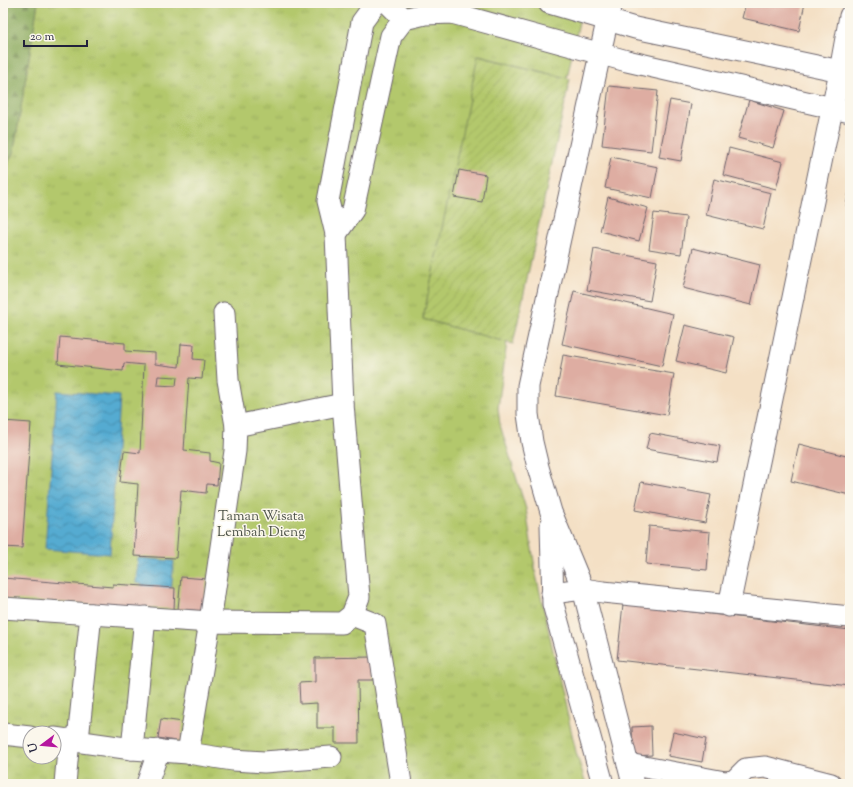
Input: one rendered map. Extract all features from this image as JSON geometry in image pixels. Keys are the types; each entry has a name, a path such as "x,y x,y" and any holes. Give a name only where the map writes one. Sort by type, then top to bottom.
{"street":[{"path":"3,608 210,622 342,623 352,615 359,597 343,404 336,234 328,202 362,22 376,3"},
{"path":"388,3 404,19"},
{"path":"549,3 609,12 845,72"},
{"path":"609,12 528,386 532,442 550,512 583,589 633,784"},
{"path":"336,234 353,210 391,36 404,19 425,14 452,13 627,61 841,110"},
{"path":"729,606 841,110 850,16"},
{"path":"188,753 210,622 235,450 236,426 228,380 224,313"},
{"path":"236,426 343,404"},
{"path":"550,512 553,604 603,784"},
{"path":"552,594 583,589 729,606 850,617"},
{"path":"65,784 67,739 91,614"},
{"path":"352,615 375,624 401,783"},
{"path":"132,749 145,617"},
{"path":"3,734 22,736"},
{"path":"67,739 132,749 188,753 233,760 264,762 331,758"},
{"path":"147,784 159,750"},
{"path":"628,764 725,782 734,781 746,769 765,768 831,784"}],"green space":[{"path":"3,3 38,3 14,151 3,173"},
{"name":"Taman Wisata Lembah Dieng","path":"38,3 583,3 567,78 479,56 423,319 507,342 498,408 500,425 526,509 536,575 576,752 586,784 3,784 3,173 14,151"},
{"path":"478,56 570,79 513,344 423,319"}],"water":[{"path":"57,391 119,396 110,554 45,549"},
{"path":"138,558 174,561 171,591 142,589 142,584 136,583"}],"building":[{"path":"746,3 805,3 799,31 742,18"},
{"path":"609,86 658,91 651,151 602,145"},
{"path":"670,100 691,104 681,161 659,157"},
{"path":"749,100 784,111 773,148 738,138"},
{"path":"729,148 783,162 776,189 723,175"},
{"path":"611,157 658,167 652,198 605,188"},
{"path":"459,170 486,175 482,202 454,197"},
{"path":"714,179 771,193 763,229 706,215"},
{"path":"850,191 850,207 846,206"},
{"path":"608,197 648,208 639,241 600,231"},
{"path":"654,213 686,217 681,254 649,249"},
{"path":"693,248 760,265 751,305 683,288"},
{"path":"594,249 657,261 650,301 587,290"},
{"path":"574,291 673,314 662,366 562,344"},
{"path":"685,325 734,337 726,373 676,361"},
{"path":"60,337 125,343 125,351 155,353 155,364 179,367 181,344 194,345 193,359 204,360 202,379 189,378 184,450 210,453 210,461 219,463 217,485 207,484 206,493 181,490 176,558 134,556 138,484 120,482 124,451 140,453 144,365 124,363 123,371 58,364","holes":["158,376 177,377 176,386 157,385"]},
{"path":"563,355 674,374 667,415 556,396"},
{"path":"3,421 31,423 22,548 3,547"},
{"path":"650,433 720,446 717,462 646,449"},
{"path":"799,444 850,457 850,495 791,481"},
{"path":"641,482 711,495 705,523 635,510"},
{"path":"649,526 710,532 707,570 646,564"},
{"path":"181,577 207,579 203,611 178,609"},
{"path":"3,578 113,587 113,584 175,588 174,609 3,599"},
{"path":"623,604 850,630 850,686 617,660"},
{"path":"373,657 373,680 358,680 359,743 335,743 335,728 317,728 317,703 300,704 299,683 315,682 315,658"},
{"path":"161,719 183,722 181,742 158,738"},
{"path":"651,726 652,755 633,756 632,727"},
{"path":"673,732 706,739 702,762 668,756"},
{"path":"649,782 667,783 667,784 649,784"}]}
